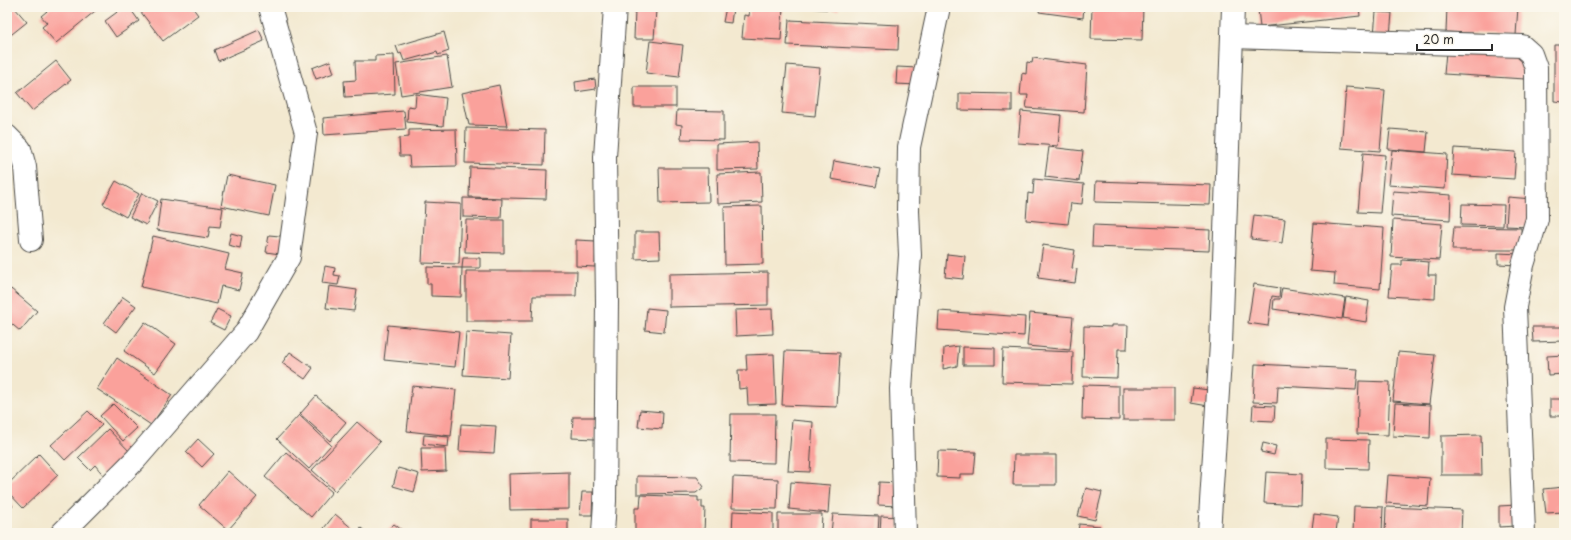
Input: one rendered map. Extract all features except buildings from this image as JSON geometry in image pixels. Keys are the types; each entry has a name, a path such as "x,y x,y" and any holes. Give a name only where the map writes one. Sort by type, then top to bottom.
{"street":[{"path":"62,533 136,459 246,332 289,257 306,133 270,7"},
{"path":"603,533 605,501 607,310 605,157 615,7"},
{"path":"905,533 901,389 910,255 908,211 909,147 938,7"},
{"path":"1208,533 1221,344 1233,7"},
{"path":"1232,37 1522,46 1531,54 1536,68 1537,219 1523,265 1514,307 1524,533"},
{"path":"7,136 20,149 25,167 31,240"}]}
